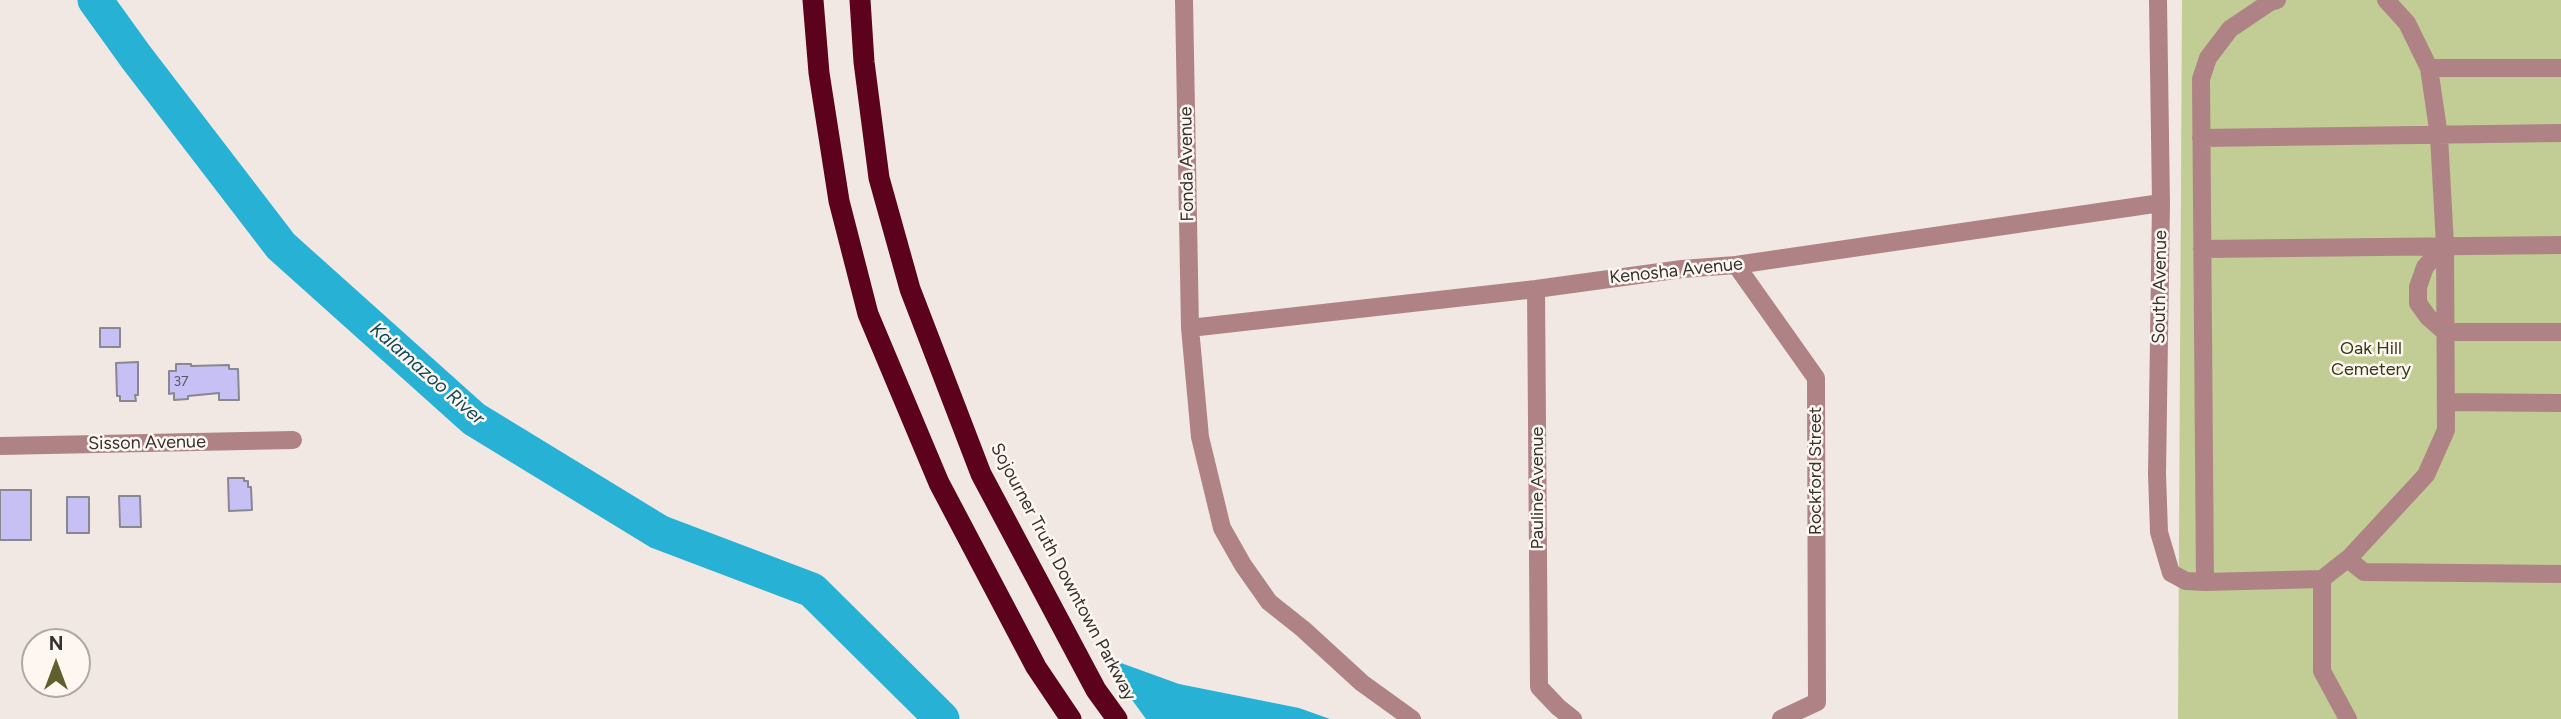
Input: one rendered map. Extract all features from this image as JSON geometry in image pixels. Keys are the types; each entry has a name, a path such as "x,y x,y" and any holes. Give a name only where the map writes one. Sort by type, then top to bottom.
{"highway":[{"path":"813,0 819,73 839,201 868,314 939,483 1037,667 1071,719"},
{"name":"Sojourner Truth Downtown Parkway","path":"860,0 864,62 879,178 910,289 981,474 1096,690 1117,719"}],"street":[{"name":"Fonda Avenue","path":"1184,0 1191,328 1200,438 1222,528 1237,556 1269,602 1362,683 1412,719"},
{"name":"South Avenue","path":"2158,0 2161,203 2157,474 2160,532 2171,573 2186,581 2205,582"},
{"path":"2277,0 2230,29 2208,58 2201,79 2205,582 2322,579 2350,558 2426,475 2446,430 2445,245 2439,136 2429,68 2407,23 2386,0"},
{"path":"2429,68 2561,68"},
{"path":"2202,138 2561,133"},
{"name":"Kenosha Avenue","path":"1191,328 1536,289 1682,269 1736,265 2161,203"},
{"path":"2445,245 2425,267 2418,287 2418,303 2428,317 2445,332 2561,332"},
{"path":"2202,249 2561,245"},
{"name":"Rockford Street","path":"1736,265 1816,378 1817,702 1781,719"},
{"name":"Pauline Avenue","path":"1536,289 1539,687 1573,719"},
{"path":"2446,402 2561,403"},
{"name":"Sisson Avenue","path":"0,446 293,440"},
{"path":"2350,558 2354,565 2364,572 2412,575 2561,574"},
{"path":"2322,579 2322,671 2348,719"}],"green space":[{"name":"Oak Hill Cemetery","path":"2182,0 2561,0 2561,719 2178,719"}],"water":[{"path":"1099,655 1179,684 1299,708 1330,719 1146,719"}],"building":[{"path":"100,328 120,328 120,347 100,347"},
{"path":"138,362 136,401 120,401 120,396 117,396 116,363"},
{"path":"176,364 229,365 229,369 238,369 239,400 219,400 219,393 174,400 174,393 169,394 169,371 176,371"},
{"path":"228,478 244,478 244,481 248,481 248,487 251,487 252,510 229,511"},
{"path":"0,490 31,490 31,540 0,540"},
{"path":"119,496 140,496 141,527 120,527"},
{"path":"67,497 89,497 89,533 67,533"}],"waterway":[{"name":"Kalamazoo River","path":"95,0 281,246 474,419 659,532 812,590 942,719"}]}
